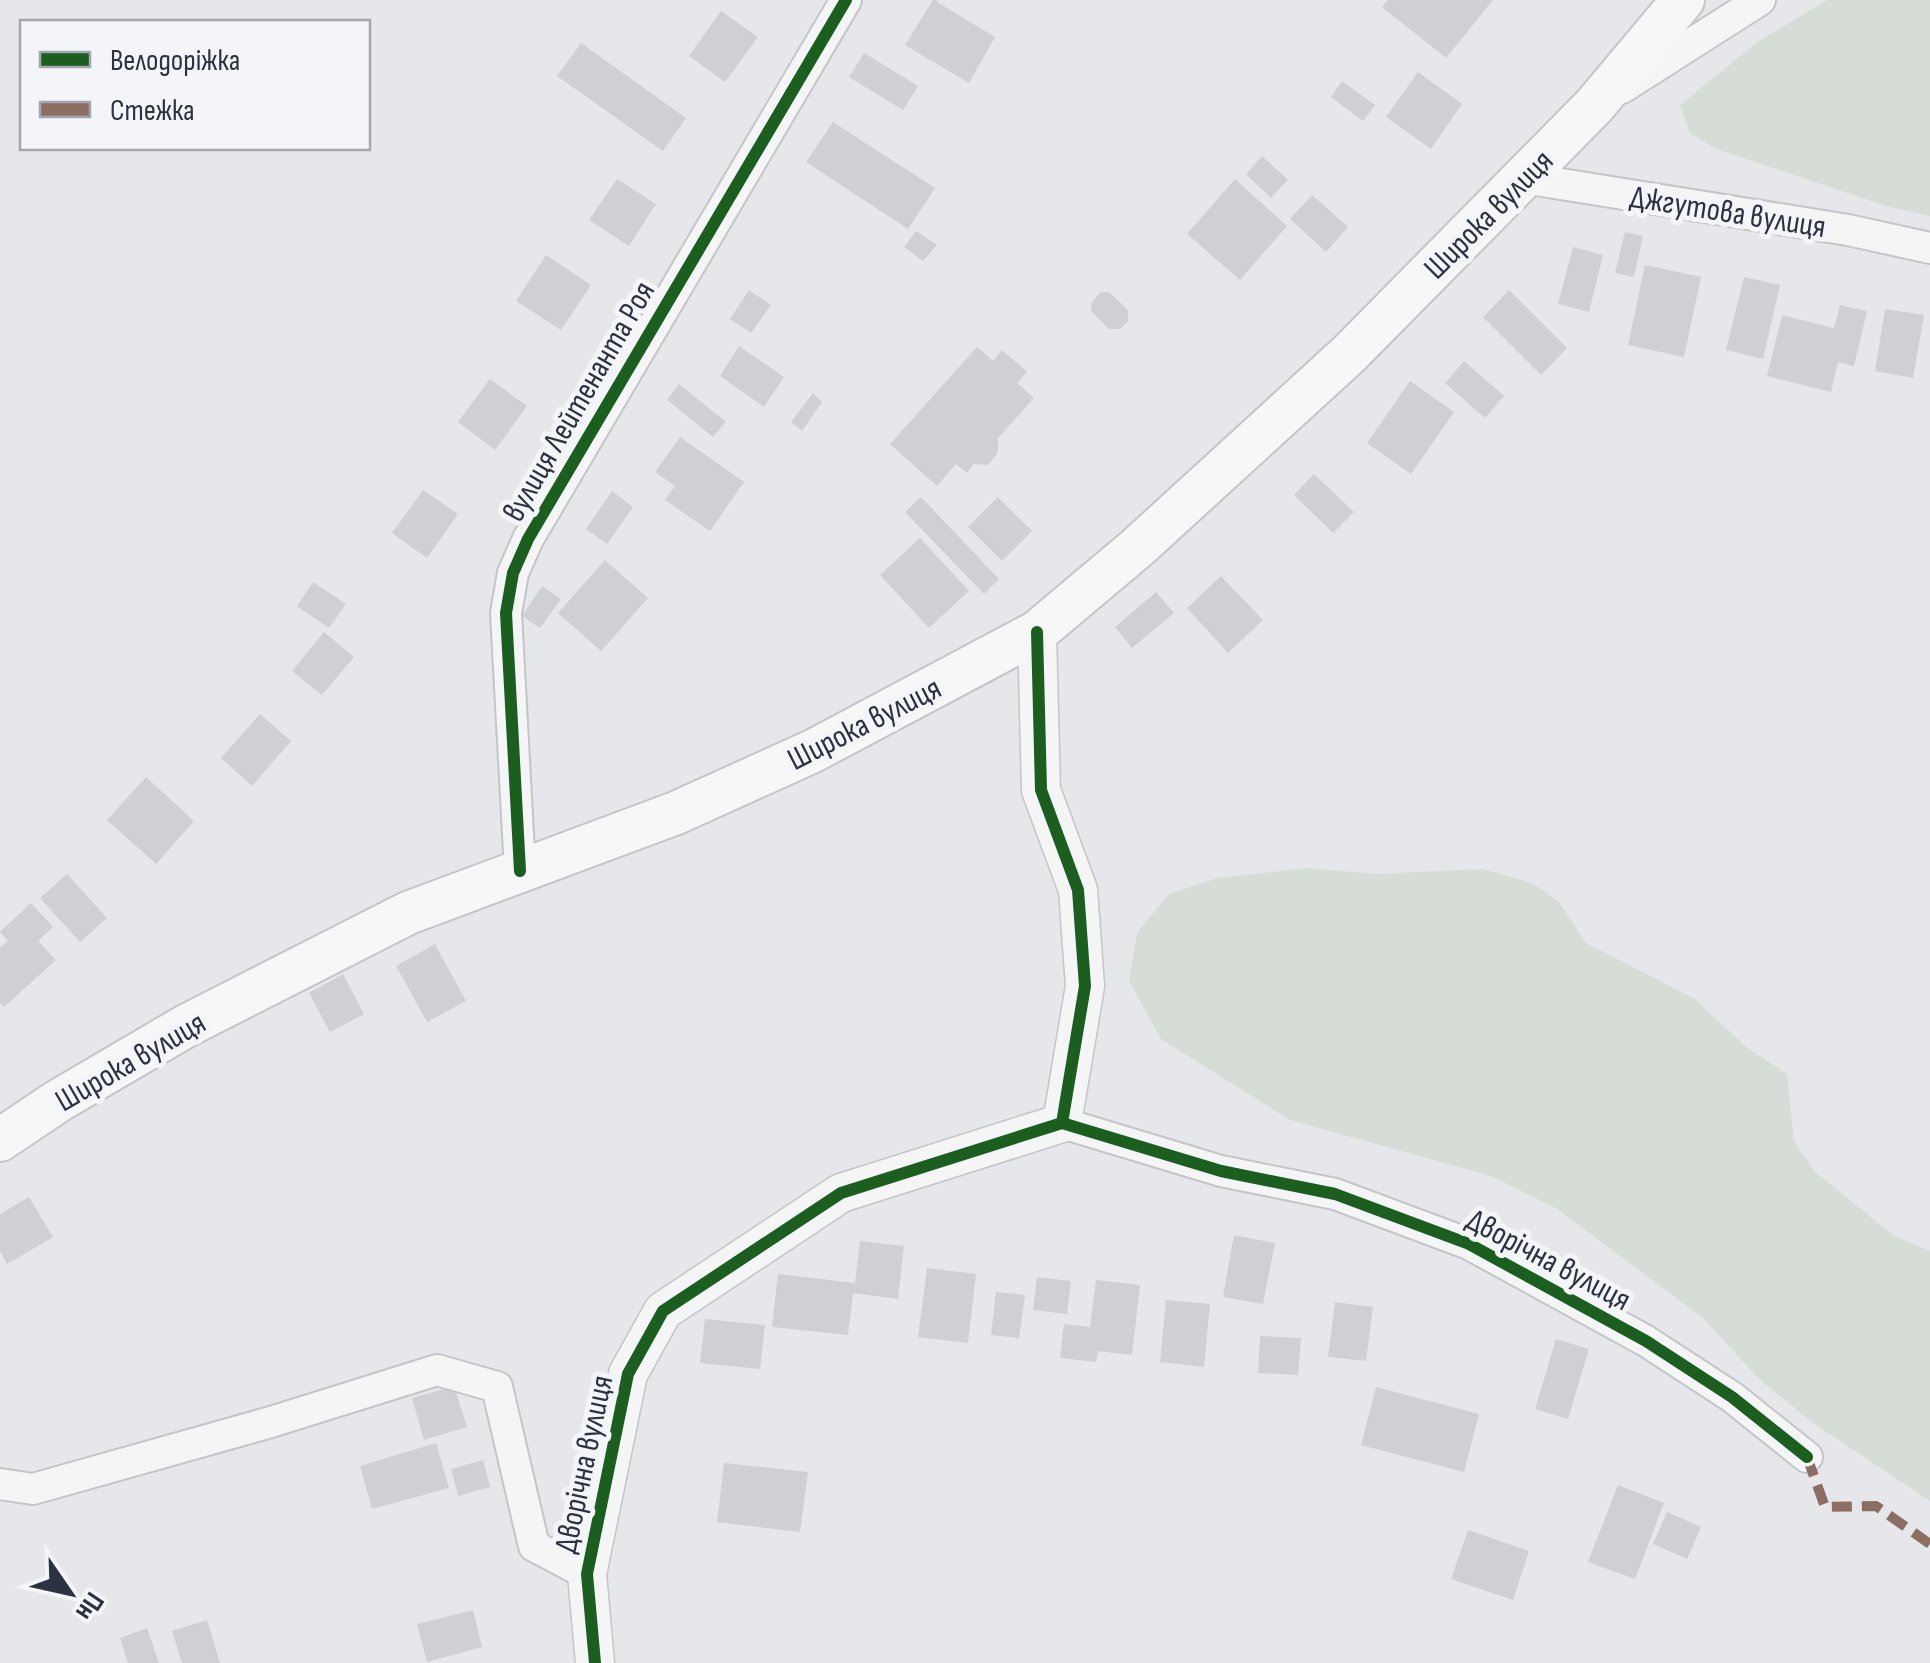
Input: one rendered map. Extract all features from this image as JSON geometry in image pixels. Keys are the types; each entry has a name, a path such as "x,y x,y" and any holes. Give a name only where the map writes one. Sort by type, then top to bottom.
{"main road":[{"name":"Широка вулиця","path":"0,1140 186,1026 408,913 676,813 796,758 1037,632 1138,547 1349,354 1594,106 1684,0"}],"street":[{"name":"вулиця Лейтенанта Роя","path":"520,871 506,613 513,573 528,539 846,0"},
{"name":"Широка вулиця","path":"1594,106 1760,0"},
{"name":"Джгутова вулиця","path":"1524,178 1848,230 1930,248"},
{"path":"1037,632 1041,790 1078,890 1085,986 1062,1123"},
{"name":"Дворічна вулиця","path":"594,1663 587,1574 628,1374 663,1312 841,1193 1062,1123 1221,1171 1335,1194 1469,1244 1646,1341 1732,1397 1807,1457"},
{"name":"Дворічна вулиця","path":"0,1484 32,1489 438,1370 496,1387 534,1546 587,1574"}],"shaded area":[{"path":"1827,0 1930,0 1930,216 1886,206 1716,149 1690,133 1680,105 1759,41"},
{"path":"1307,868 1376,874 1482,869 1532,883 1559,902 1586,943 1695,999 1746,1047 1787,1074 1794,1141 1814,1171 1894,1236 1930,1251 1930,1501 1816,1425 1759,1379 1702,1317 1557,1209 1491,1176 1290,1120 1161,1039 1129,981 1137,933 1169,894 1218,878"}],"building":[{"path":"933,0 995,37 969,83 905,45"},
{"path":"1388,0 1493,0 1446,58 1382,7"},
{"path":"721,11 758,37 725,82 689,56"},
{"path":"581,43 686,118 663,151 557,76"},
{"path":"864,53 918,86 903,110 849,77"},
{"path":"1418,72 1462,104 1431,149 1386,117"},
{"path":"1342,81 1375,105 1363,121 1331,97"},
{"path":"833,122 935,188 908,229 806,162"},
{"path":"1262,156 1288,180 1271,198 1246,174"},
{"path":"617,179 656,204 629,246 589,220"},
{"path":"1235,179 1287,226 1240,280 1187,234"},
{"path":"1312,195 1348,227 1326,252 1290,219"},
{"path":"916,231 937,245 923,261 904,247"},
{"path":"1625,232 1643,236 1634,277 1615,273"},
{"path":"1573,247 1603,255 1589,312 1558,304"},
{"path":"546,255 591,285 561,330 516,301"},
{"path":"1645,265 1701,277 1684,357 1628,345"},
{"path":"1744,277 1780,285 1763,359 1726,350"},
{"path":"749,290 771,305 751,333 730,319"},
{"path":"1509,290 1567,348 1541,375 1483,317"},
{"path":"1101,292 1109,292 1128,310 1128,321 1120,329 1109,329 1091,311 1092,302"},
{"path":"1840,305 1867,311 1854,366 1838,362 1831,392 1767,376 1782,315 1834,328"},
{"path":"1885,309 1924,315 1913,378 1875,371"},
{"path":"739,346 784,377 764,407 720,376"},
{"path":"977,347 993,361 1002,350 1027,372 1017,383 1034,398 998,438 998,452 988,465 974,464 967,473 956,464 937,486 890,444"},
{"path":"1464,361 1504,396 1485,418 1445,383"},
{"path":"490,379 527,406 495,450 458,422"},
{"path":"1410,381 1454,412 1411,474 1367,443"},
{"path":"679,384 726,422 713,437 667,400"},
{"path":"813,393 822,402 802,431 791,422"},
{"path":"680,437 744,482 710,531 665,500 675,486 655,472"},
{"path":"1314,474 1354,512 1333,533 1294,495"},
{"path":"423,490 458,514 427,558 392,533"},
{"path":"612,491 633,507 607,544 586,529"},
{"path":"921,497 999,579 984,594 905,512"},
{"path":"998,497 1032,531 1002,561 968,527"},
{"path":"920,538 969,591 929,628 880,575"},
{"path":"605,560 648,598 601,651 558,613"},
{"path":"1221,576 1263,620 1228,653 1187,608"},
{"path":"313,582 346,604 329,628 297,606"},
{"path":"542,586 561,599 540,628 522,616"},
{"path":"1156,592 1174,613 1132,648 1115,627"},
{"path":"324,632 354,657 322,695 292,671"},
{"path":"260,714 291,741 252,786 221,758"},
{"path":"146,777 194,821 156,864 107,820"},
{"path":"67,874 107,918 80,942 40,898"},
{"path":"31,903 53,927 38,941 56,960 4,1007 0,1003 0,948 8,941 0,932"},
{"path":"435,944 466,1001 427,1022 396,966"},
{"path":"343,974 364,1014 330,1032 309,993"},
{"path":"29,1197 53,1237 7,1264 0,1251 0,1214"},
{"path":"1234,1235 1275,1243 1263,1304 1223,1297"},
{"path":"860,1241 904,1246 898,1299 853,1293 848,1335 772,1327 778,1274 855,1283"},
{"path":"927,1268 976,1274 968,1343 918,1337"},
{"path":"1037,1277 1071,1281 1067,1314 1033,1310"},
{"path":"1096,1280 1140,1285 1132,1355 1098,1351 1096,1362 1060,1358 1064,1324 1090,1327"},
{"path":"996,1292 1025,1295 1019,1338 991,1335"},
{"path":"1166,1300 1210,1304 1204,1367 1160,1362"},
{"path":"1335,1302 1373,1307 1366,1361 1328,1357"},
{"path":"705,1319 765,1325 760,1369 700,1363"},
{"path":"1260,1336 1301,1338 1298,1375 1258,1373"},
{"path":"1556,1339 1589,1349 1568,1419 1535,1409"},
{"path":"454,1386 467,1427 424,1440 412,1398"},
{"path":"1376,1387 1479,1414 1464,1472 1361,1445"},
{"path":"436,1443 449,1488 372,1509 360,1466"},
{"path":"483,1460 490,1487 458,1496 451,1469"},
{"path":"724,1463 808,1472 800,1532 717,1522"},
{"path":"1618,1485 1664,1503 1635,1579 1588,1562"},
{"path":"1667,1512 1701,1527 1687,1559 1653,1544"},
{"path":"1468,1530 1529,1551 1513,1600 1451,1579"},
{"path":"473,1610 482,1647 427,1662 417,1624"},
{"path":"207,1620 220,1663 182,1663 172,1631"},
{"path":"147,1628 159,1663 128,1663 120,1638"}],"marked path":[{"path":"1807,1457 1825,1507 1876,1506 1930,1544"}],"cycle path":[{"path":"520,871 506,613 513,573 528,539 846,0"},
{"path":"595,1663 587,1574 628,1374 663,1311 841,1193 1062,1123 1085,986 1078,890 1041,790 1037,632"},
{"path":"1062,1123 1221,1171 1335,1194 1469,1244 1646,1341 1732,1397 1807,1457"}]}
